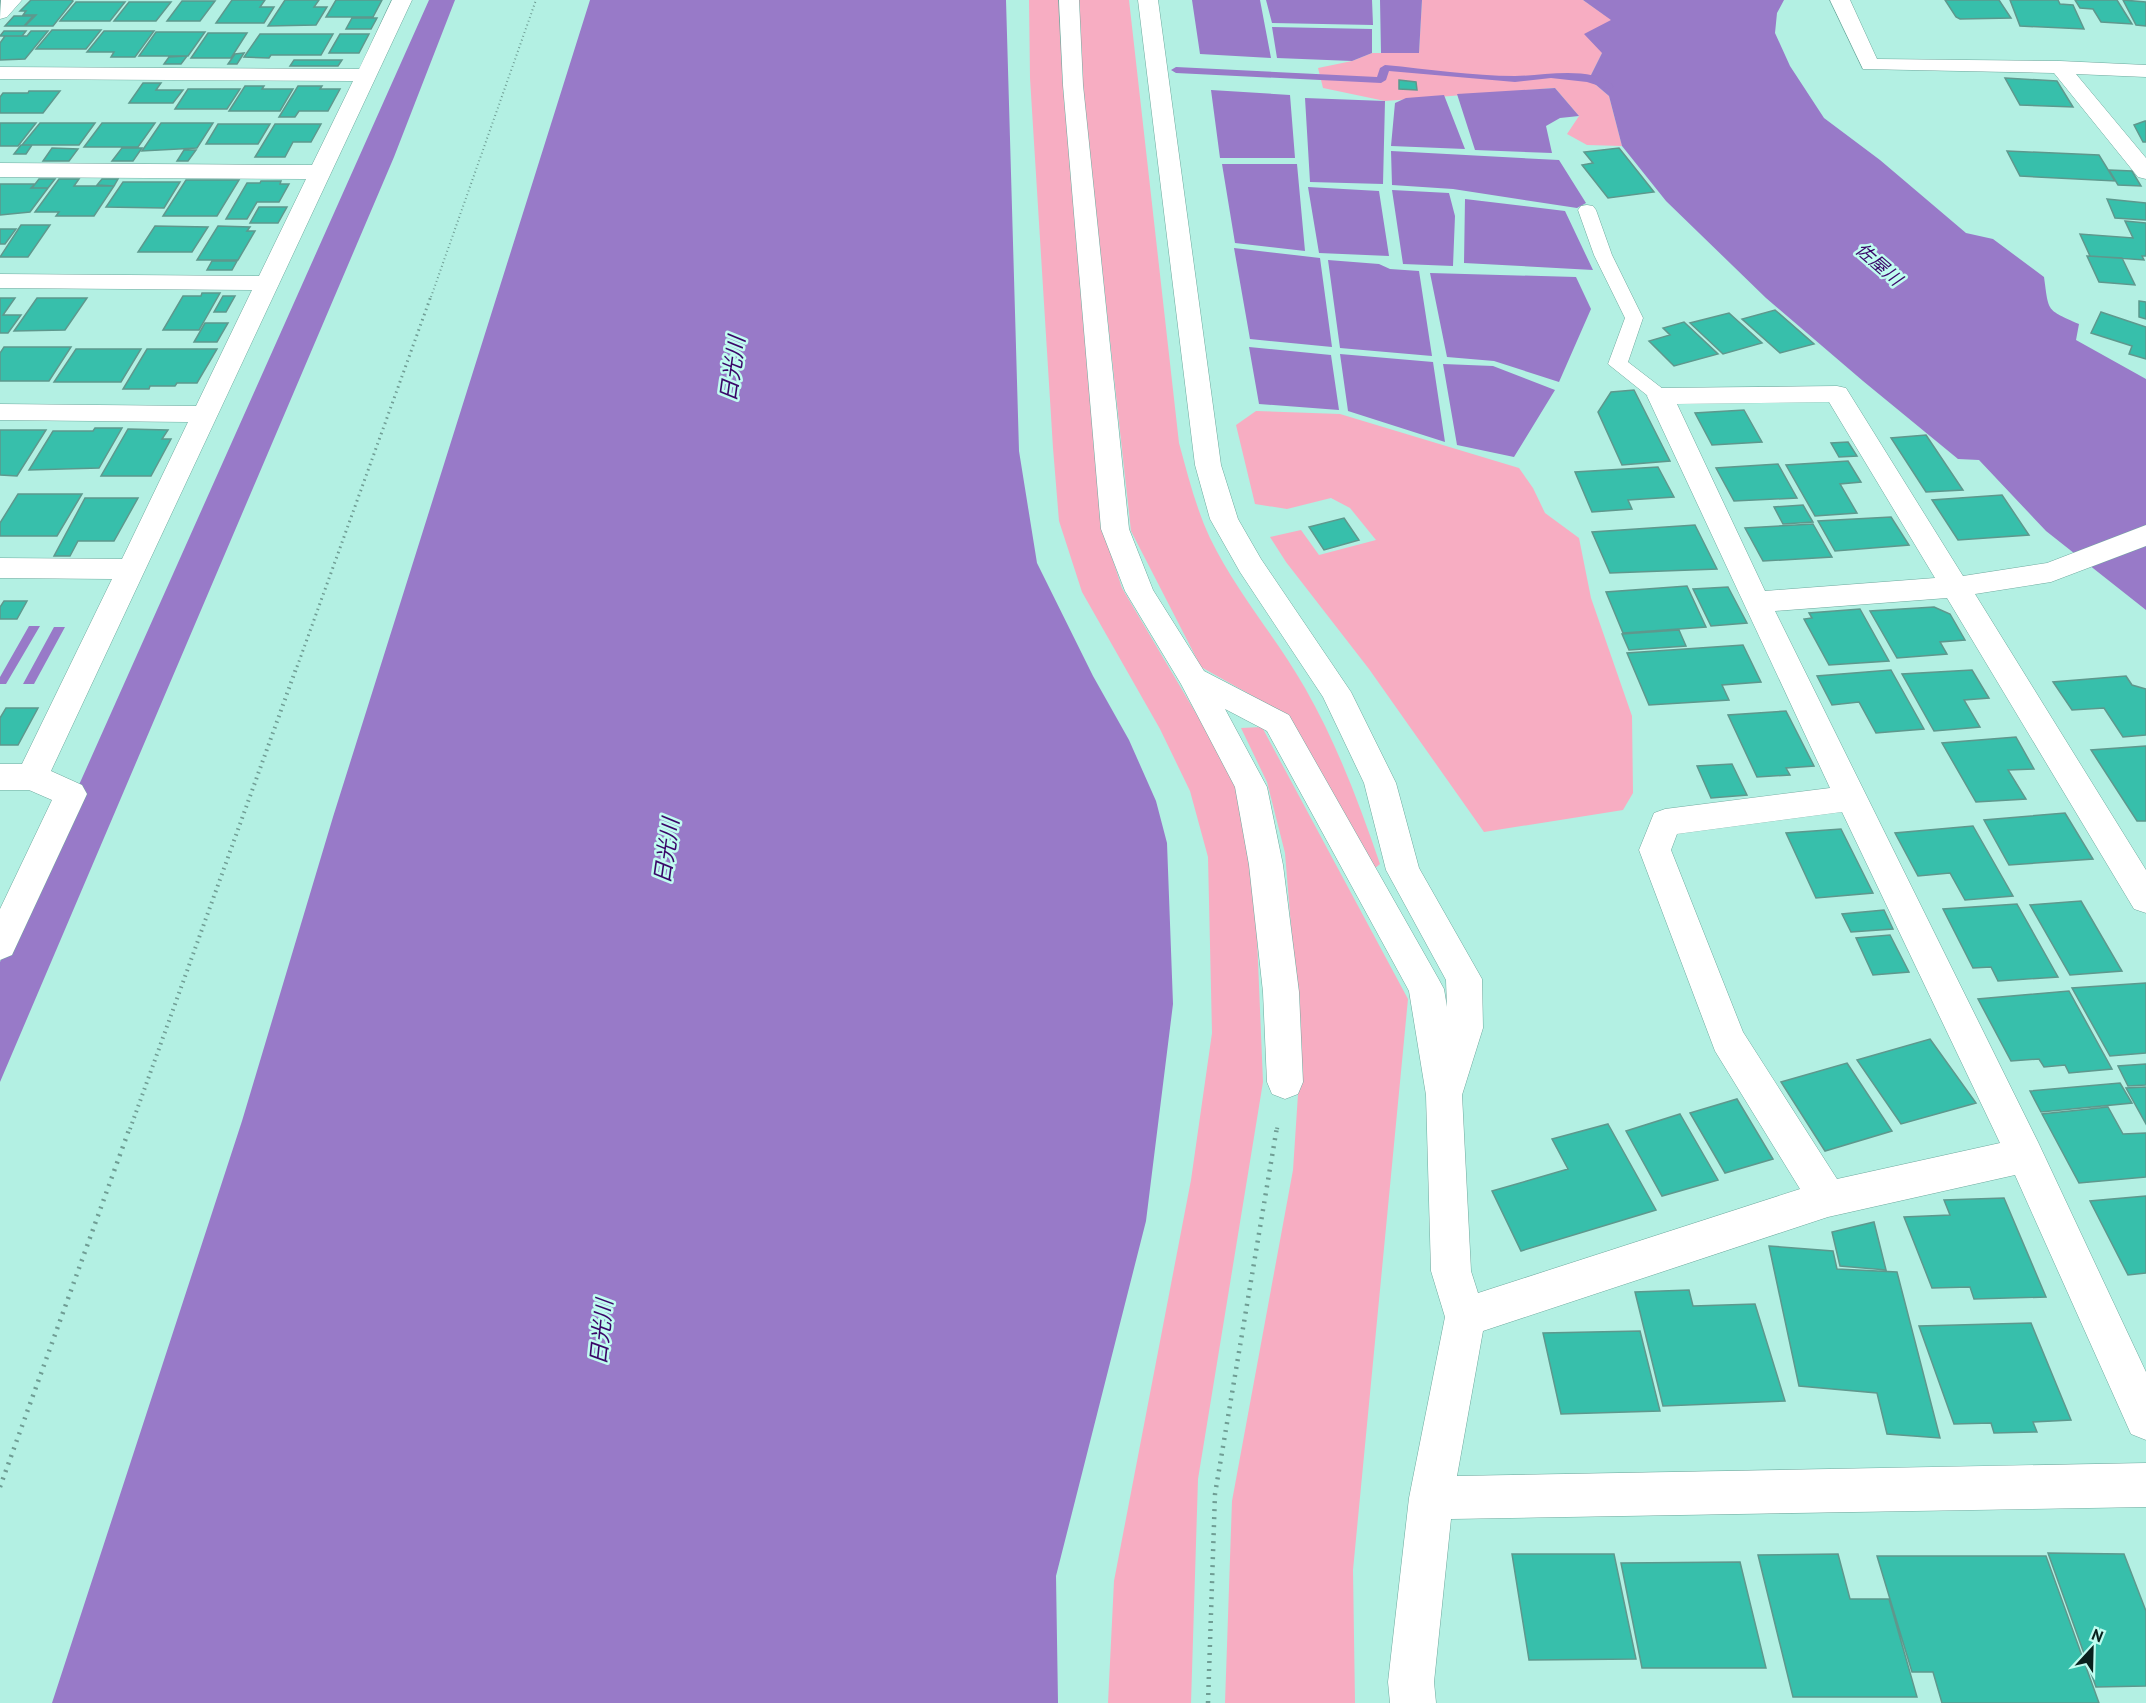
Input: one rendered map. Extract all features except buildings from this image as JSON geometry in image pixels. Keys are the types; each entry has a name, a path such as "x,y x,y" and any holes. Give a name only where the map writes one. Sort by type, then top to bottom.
{"street":[{"path":"0,14 12,0"},
{"path":"32,777 402,0"},
{"path":"1069,0 1073,85 1116,529 1139,591 1192,679 1251,787 1266,865 1281,992 1285,1082"},
{"path":"1148,0 1208,465 1224,519 1250,565 1336,692 1380,783 1403,870 1464,979 1465,1028 1444,1095"},
{"path":"1840,0 1870,65 2146,71"},
{"path":"2060,68 2146,172"},
{"path":"0,73 366,75"},
{"path":"0,170 320,172"},
{"path":"0,281 267,283"},
{"path":"2142,884 1837,394 1660,396 1756,602 2025,1155 2146,1419"},
{"path":"0,412 205,414"},
{"path":"1756,602 1956,587 2052,572 2146,535"},
{"path":"0,568 131,569"},
{"path":"1192,679 1278,723 1426,989 1444,1095 1451,1271 1465,1317 1431,1498 1411,1682 1413,1703"},
{"path":"0,777 32,777 71,794 0,945"},
{"path":"1828,1199 1728,1040 1655,849 1665,822 1852,798"},
{"path":"1465,1317 1828,1199 2025,1155"},
{"path":"1431,1498 2146,1485"}],"lane":[{"path":"1587,210 1603,255 1634,318 1618,364 1660,396"}],"path":[{"path":"0,1487 497,115 536,0"},
{"path":"1208,1703 1215,1494 1285,1082"}],"shaded area":[{"path":"1029,0 1059,0 1063,84 1101,524 1122,588 1210,737 1236,787 1254,865 1263,1082 1198,1479 1191,1703 1108,1703 1114,1581 1191,1180 1212,1033 1208,857 1190,791 1160,729 1082,592 1059,521 1030,78"},
{"path":"1078,0 1129,0 1179,443 1196,503 1220,558 1294,669 1327,731 1355,796 1380,864 1374,869 1287,715 1201,667 1131,531 1082,87"},
{"path":"1422,0 1583,0 1612,20 1602,53 1589,79 1609,96 1622,146 1587,145 1567,134 1579,116 1555,88 1385,101 1323,88 1318,68 1352,61 1372,53 1419,53"},
{"path":"1256,411 1340,414 1519,468 1533,488 1545,513 1579,538 1591,598 1632,716 1633,793 1623,810 1484,832 1369,669 1286,562 1270,537 1301,530 1319,555 1376,540 1350,508 1331,498 1287,509 1255,504 1236,425"},
{"path":"1262,727 1408,999 1353,1570 1355,1703 1225,1703 1232,1501 1293,1170 1301,1049 1285,853 1267,782 1241,728"}],"water":[{"path":"429,0 455,0 394,157 0,1082 0,962"},
{"name":"日光川","path":"590,0 1006,0 1019,451 1037,563 1093,676 1129,740 1156,801 1167,843 1173,1004 1146,1221 1056,1576 1058,1703 52,1703 242,1121 333,817"},
{"path":"1192,0 1260,0 1271,58 1200,54"},
{"path":"1266,0 1372,0 1373,25 1272,23"},
{"path":"1380,0 1422,0 1419,53 1381,53"},
{"name":"佐屋川","path":"1583,0 1784,0 1777,13 1775,33 1790,66 1824,118 1880,160 1966,233 1993,239 2044,277 2051,308 2079,324 2076,340 2146,379 2146,610 2046,531 1979,460 1958,459 1863,381 1766,298 1666,201 1622,146 1609,96 1589,79 1602,53 1584,34 1611,20"},
{"path":"1272,27 1372,29 1372,53 1352,61 1277,58"},
{"path":"1555,88 1579,116 1560,118 1546,126 1552,153 1475,150 1457,94"},
{"path":"1211,90 1290,95 1295,158 1220,158"},
{"path":"1444,95 1465,149 1391,146 1395,103 1406,98"},
{"path":"1305,98 1385,101 1383,184 1310,182"},
{"path":"1391,151 1559,160 1586,203 1577,208 1453,189 1392,185"},
{"path":"1222,164 1297,164 1305,251 1235,243"},
{"path":"1308,187 1379,191 1389,256 1319,253"},
{"path":"1392,190 1449,193 1455,216 1453,266 1403,264"},
{"path":"1465,199 1565,211 1593,270 1464,263"},
{"path":"1234,248 1320,258 1332,347 1250,339"},
{"path":"1328,260 1379,264 1390,269 1419,271 1432,356 1340,348"},
{"path":"1430,273 1576,277 1591,309 1559,382 1494,361 1447,357"},
{"path":"1249,347 1331,355 1339,410 1259,404"},
{"path":"1340,354 1433,362 1445,442 1348,411"},
{"path":"1443,364 1493,366 1555,390 1514,457 1457,445"},
{"path":"29,626 40,626 6,684 0,684 0,677"},
{"path":"54,627 65,627 34,684 23,684"}],"waterway":[{"path":"1176,70 1381,80 1385,68 1515,79 1551,75 1589,79 1609,86"}]}
